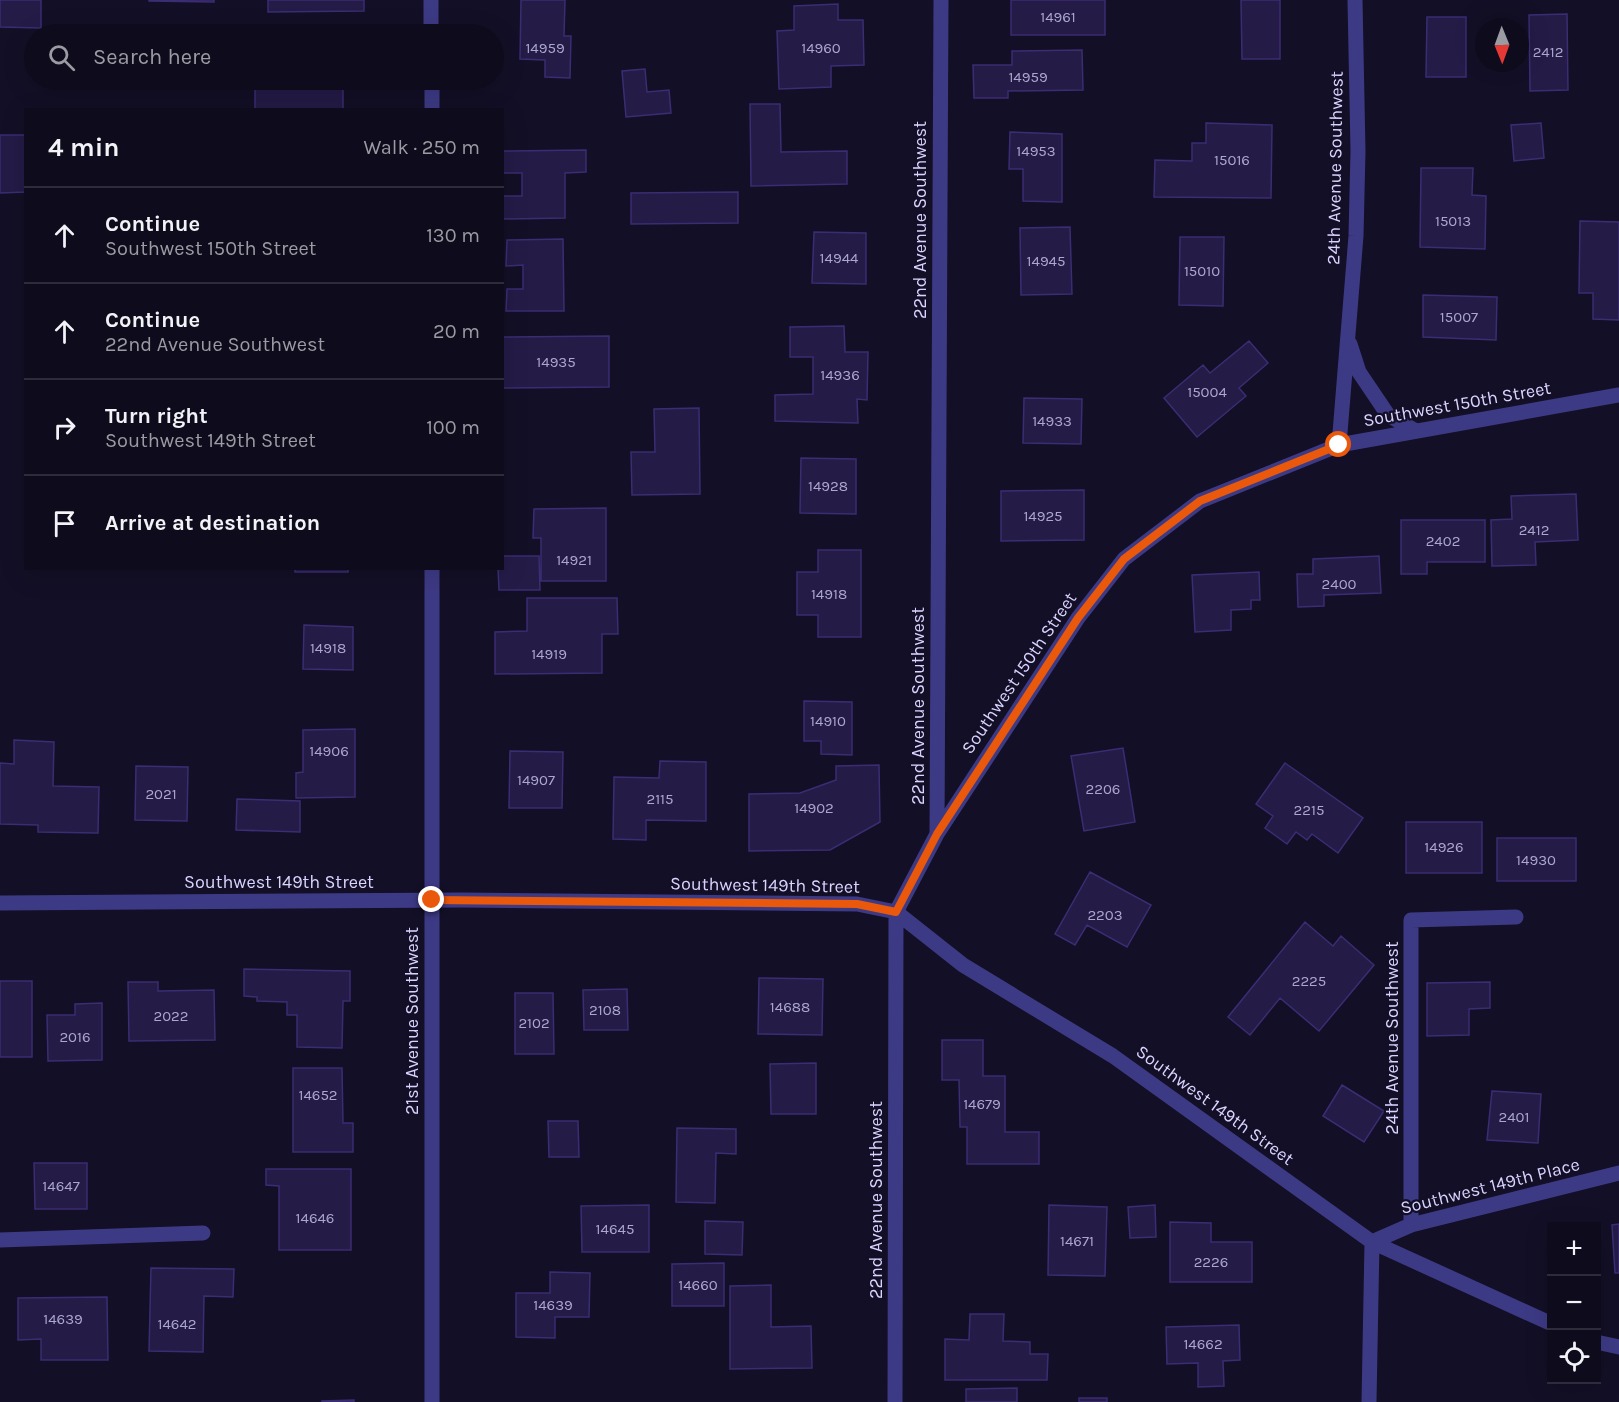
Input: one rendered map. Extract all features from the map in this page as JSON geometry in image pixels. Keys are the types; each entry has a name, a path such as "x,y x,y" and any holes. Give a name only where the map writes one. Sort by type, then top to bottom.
{"street":[{"path":"431,0 432,24"},
{"name":"22nd Avenue Southwest","path":"895,1402 896,912 937,834 941,0"},
{"name":"24th Avenue Southwest","path":"1339,445 1356,225 1358,151 1355,0"},
{"path":"432,90 432,108"},
{"name":"24th Avenue Southwest","path":"1348,336 1359,372 1388,415 1416,431"},
{"name":"Southwest 150th Street","path":"937,834 1078,618 1124,559 1200,501 1339,445 1619,394"},
{"name":"21st Avenue Southwest","path":"432,570 432,1402"},
{"name":"Southwest 149th Street","path":"0,903 432,900 857,904 896,912 963,964 1113,1056 1372,1242 1547,1322"},
{"name":"24th Avenue Southwest","path":"1411,1225 1411,921 1516,917"},
{"name":"Southwest 149th Place","path":"1372,1242 1411,1225 1619,1173"},
{"path":"0,1240 203,1233"},
{"path":"1369,1402 1372,1242"},
{"path":"1601,1343 1619,1347"}],"building":[{"path":"0,0 41,0 41,24 24,24 24,28 0,27"},
{"path":"214,0 214,2 149,1"},
{"path":"268,0 364,0 364,11 268,12"},
{"path":"521,0 565,0 564,36 571,36 570,78 545,77 545,60 520,59"},
{"path":"1011,0 1105,0 1105,35 1011,35"},
{"path":"1241,0 1280,0 1280,59 1242,59"},
{"path":"838,4 838,20 863,20 864,65 831,66 831,87 779,89 777,31 794,30 794,6"},
{"path":"1567,14 1568,90 1530,91 1529,15"},
{"path":"1427,17 1466,17 1466,77 1426,77"},
{"path":"1082,50 1083,90 1008,91 1008,98 974,98 973,65 1012,65 1012,51"},
{"path":"645,69 647,92 669,90 671,113 626,117 622,71"},
{"path":"255,90 343,90 343,108 255,108"},
{"path":"750,104 780,104 781,152 847,151 847,184 751,186"},
{"path":"1206,123 1272,125 1271,198 1154,197 1155,160 1192,161 1192,143 1206,143"},
{"path":"1541,123 1544,158 1514,161 1511,125"},
{"path":"1010,132 1062,134 1062,202 1023,201 1023,169 1009,169"},
{"path":"0,135 24,135 24,192 0,193"},
{"path":"586,150 586,172 565,173 565,218 504,219 504,196 522,196 522,173 504,173 504,151"},
{"path":"1421,168 1473,168 1472,195 1486,196 1485,249 1420,247"},
{"path":"738,192 738,223 631,224 631,193"},
{"path":"1580,221 1619,222 1619,320 1593,319 1593,293 1579,293"},
{"path":"1070,227 1072,294 1021,295 1020,228"},
{"path":"814,232 866,233 866,284 812,283"},
{"path":"1180,237 1224,237 1223,306 1179,305"},
{"path":"563,239 564,311 506,311 507,289 523,289 523,265 506,266 507,240"},
{"path":"1423,295 1497,297 1496,340 1423,337"},
{"path":"844,326 845,352 868,352 867,400 857,399 858,423 775,421 775,395 813,394 813,357 790,357 790,327"},
{"path":"609,336 609,387 504,388 504,337"},
{"path":"1249,341 1268,363 1239,388 1246,396 1197,437 1164,398 1203,365 1210,373"},
{"path":"1024,398 1082,399 1081,444 1023,443"},
{"path":"699,408 700,494 632,495 631,452 655,452 654,409"},
{"path":"801,458 856,459 856,514 800,513"},
{"path":"1084,490 1084,540 1001,541 1001,491"},
{"path":"1576,494 1578,540 1535,542 1536,565 1492,566 1491,520 1512,519 1511,496"},
{"path":"606,508 606,581 541,581 541,538 533,538 534,509"},
{"path":"1401,520 1485,520 1485,562 1427,562 1427,574 1401,574"},
{"path":"818,550 861,550 861,637 818,637 818,615 797,615 797,572 818,572"},
{"path":"504,556 539,556 540,590 499,590 498,570 504,570"},
{"path":"1379,556 1381,593 1324,595 1324,606 1298,607 1297,574 1313,574 1313,559"},
{"path":"295,570 348,570 348,572 295,572"},
{"path":"1259,572 1260,600 1251,600 1251,609 1231,610 1231,630 1195,632 1192,575"},
{"path":"527,598 617,598 618,634 602,634 602,673 495,674 495,632 527,631"},
{"path":"304,625 353,627 353,670 303,669"},
{"path":"804,701 852,702 852,755 821,754 821,741 804,741"},
{"path":"355,729 355,797 296,798 296,773 303,772 303,730"},
{"path":"14,740 54,742 53,786 99,787 98,833 38,832 38,825 0,824 0,763 14,764"},
{"path":"1123,748 1135,822 1084,831 1071,756"},
{"path":"510,751 563,752 562,808 509,808"},
{"path":"660,761 706,762 706,821 646,820 646,840 613,839 614,777 659,778"},
{"path":"1285,763 1363,818 1338,853 1312,834 1307,840 1296,832 1287,844 1265,828 1273,816 1256,804"},
{"path":"879,765 880,822 830,850 749,851 749,794 800,793 836,780 836,766"},
{"path":"136,766 188,767 187,821 135,820"},
{"path":"237,799 300,801 300,832 236,830"},
{"path":"1406,822 1482,822 1482,873 1406,873"},
{"path":"1497,838 1576,838 1576,881 1497,881"},
{"path":"1090,872 1151,905 1127,947 1087,925 1075,945 1055,934"},
{"path":"1305,922 1333,946 1341,936 1374,965 1319,1031 1280,998 1250,1035 1228,1017"},
{"path":"244,969 350,971 350,1001 343,1001 342,1048 297,1047 297,1015 287,1015 287,1002 257,1001 257,997 244,996"},
{"path":"759,978 823,979 822,1035 758,1034"},
{"path":"0,981 32,981 32,1057 0,1057"},
{"path":"128,982 158,982 158,991 214,990 215,1040 129,1041"},
{"path":"1490,982 1490,1008 1469,1009 1469,1035 1427,1036 1427,983"},
{"path":"627,989 628,1030 584,1030 583,990"},
{"path":"515,993 553,993 554,1054 515,1054"},
{"path":"102,1003 102,1060 48,1061 47,1015 75,1015 75,1004"},
{"path":"942,1040 983,1040 983,1076 1005,1076 1005,1132 1039,1132 1039,1164 967,1164 967,1127 960,1127 959,1080 942,1080"},
{"path":"816,1063 816,1114 771,1114 770,1064"},
{"path":"293,1068 342,1068 343,1123 353,1123 353,1152 293,1152"},
{"path":"1342,1085 1384,1111 1364,1142 1323,1116"},
{"path":"1492,1091 1541,1094 1538,1143 1487,1140"},
{"path":"548,1121 578,1121 579,1157 549,1157"},
{"path":"677,1128 736,1129 736,1154 716,1153 715,1203 676,1202"},
{"path":"34,1163 87,1163 87,1209 35,1209"},
{"path":"266,1169 351,1169 351,1250 279,1250 279,1186 266,1185"},
{"path":"649,1205 649,1252 582,1252 581,1206"},
{"path":"1049,1205 1107,1207 1105,1276 1048,1275"},
{"path":"1155,1205 1156,1237 1130,1238 1128,1207"},
{"path":"705,1221 743,1222 742,1255 705,1254"},
{"path":"1170,1222 1211,1223 1211,1242 1252,1242 1252,1282 1170,1282"},
{"path":"1619,1224 1619,1273 1615,1273 1612,1225"},
{"path":"724,1263 724,1306 672,1306 672,1264"},
{"path":"151,1268 234,1269 233,1297 204,1296 203,1352 149,1351"},
{"path":"550,1272 590,1273 589,1317 555,1317 555,1338 516,1337 516,1293 550,1293"},
{"path":"771,1285 771,1327 811,1326 812,1368 730,1369 730,1286"},
{"path":"107,1297 108,1360 41,1360 41,1339 18,1340 18,1298"},
{"path":"970,1314 1004,1314 1003,1341 1030,1342 1030,1354 1048,1354 1047,1380 945,1380 945,1339 969,1340"},
{"path":"1239,1325 1240,1360 1223,1361 1224,1386 1198,1387 1198,1363 1167,1364 1166,1327"},
{"path":"1017,1388 1017,1402 966,1402 966,1389"},
{"path":"1079,1398 1107,1398 1107,1402 1079,1402"},
{"path":"354,1400 354,1402 322,1402 322,1401"}],"route":[{"path":"432,900 857,904 896,912 937,834 1078,618 1124,559 1200,501 1339,445"}]}
